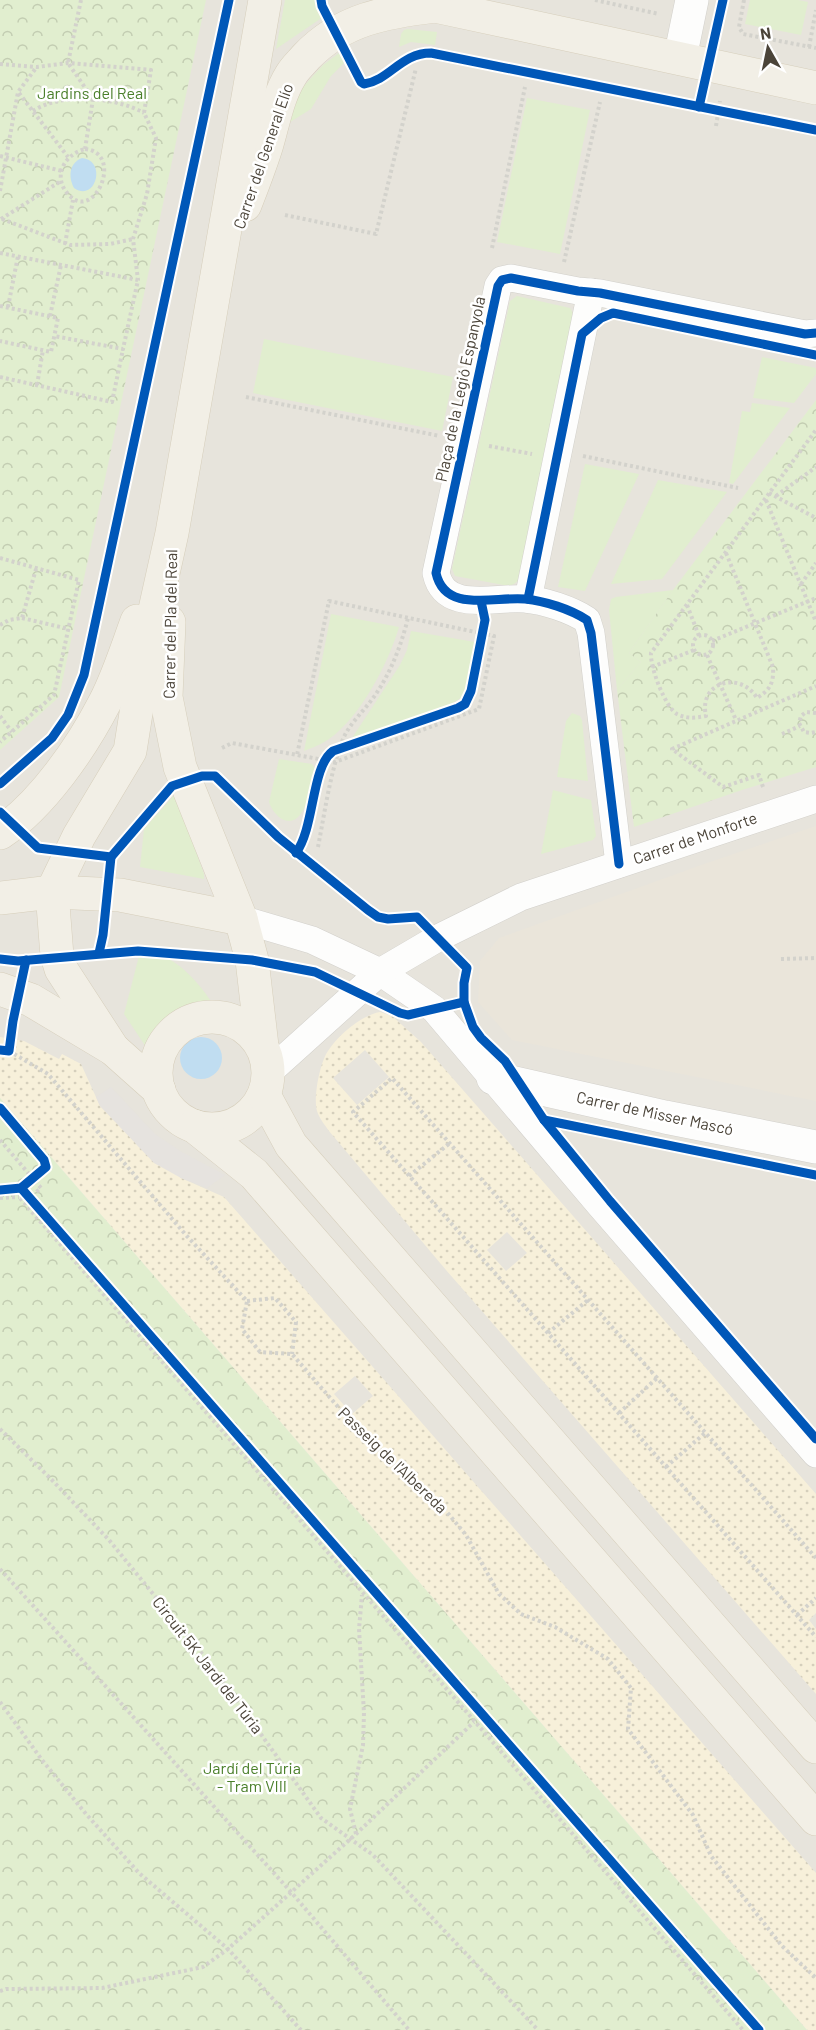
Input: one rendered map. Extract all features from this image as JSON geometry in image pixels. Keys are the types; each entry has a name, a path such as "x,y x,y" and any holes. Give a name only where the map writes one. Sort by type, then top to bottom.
{"main road":[{"name":"Carrer del General Elío","path":"172,533 265,0"},
{"name":"Carrer del General Elío","path":"215,291 266,146 279,101 292,73 322,41 368,18 428,3 816,88"},
{"name":"Carrer del Pla del Real","path":"0,833 26,813 74,754 105,701 172,533"},
{"name":"Carrer del Pla del Real","path":"52,892 79,836 130,751 146,650 172,533"},
{"name":"Carrer del Pla del Real","path":"172,533 166,697 180,767 241,919 252,960 265,1071"},
{"path":"52,892 57,957 61,969 113,1049"},
{"path":"0,898 52,892 120,895 241,919"},
{"path":"10,1002 31,1000 113,1049 159,1090"},
{"path":"816,1747 291,1145 252,1033 238,1023 222,1017 206,1017 190,1021 176,1030 165,1042 158,1058 156,1074 159,1090 166,1106 254,1174 816,1819"},
{"path":"194,1126 215,1129 235,1125 253,1112 265,1071"}],"street":[{"path":"680,58 692,0"},
{"name":"Plaça de la Legió Espanyola","path":"619,864 591,633 587,620 561,608 528,599 482,601 458,598 445,593 435,573 498,286 502,280 511,278 805,334 816,333"},
{"path":"528,599 569,458 591,292"},
{"name":"Carrer de Monforte","path":"380,972 438,938 521,897 816,799"},
{"path":"241,919 312,940 380,972 434,1009 816,1454"},
{"path":"265,1071 380,972"},
{"name":"Carrer de Misser Mascó","path":"493,1078 665,1117 816,1147"}],"path":[{"path":"81,0 68,63 93,99 85,149"},
{"path":"595,0 659,14 661,7"},
{"path":"744,0 739,27 743,34 816,48"},
{"path":"809,47 816,10"},
{"path":"0,64 37,67 68,63 152,70 144,113"},
{"path":"0,191 18,92 37,67"},
{"path":"285,215 376,234 416,68"},
{"path":"492,248 525,87"},
{"path":"18,92 68,157"},
{"path":"0,377 112,402 138,280 133,239 147,194 156,138 144,113 134,107 93,99 52,102 33,111"},
{"path":"564,264 600,102"},
{"path":"716,126 716,107 730,113"},
{"path":"85,149 97,154 103,163 105,176 96,195 87,200 78,201 73,200 66,192 61,181 62,171 68,157 85,149"},
{"path":"0,156 62,171"},
{"path":"1,219 61,181"},
{"path":"65,244 73,200"},
{"path":"1,219 65,244 110,244 133,239"},
{"path":"0,253 138,280"},
{"path":"8,308 18,256"},
{"path":"50,316 61,265"},
{"path":"0,306 58,318 51,352 0,341"},
{"path":"54,336 123,349"},
{"path":"37,385 44,350"},
{"path":"726,553 773,667 774,676 770,688 757,698 742,684 728,682 720,685 708,694 704,701 706,716 692,719 675,713 670,707 652,667 653,648 816,430"},
{"path":"479,444 738,488"},
{"path":"776,496 816,467"},
{"path":"769,493 816,518"},
{"path":"765,499 816,622"},
{"path":"0,558 79,580 54,695 0,742"},
{"path":"801,585 816,563"},
{"path":"22,618 36,569"},
{"path":"712,641 816,598"},
{"path":"222,748 231,743 297,755 322,764 335,762 479,709 494,636 329,601 297,755"},
{"path":"480,645 484,620 482,601"},
{"path":"686,605 699,636"},
{"path":"0,625 9,620 22,618 69,629"},
{"path":"318,847 335,762 340,749 350,726 374,698 387,675 399,648 408,618"},
{"path":"699,636 709,636 712,641 713,648 707,655 698,654 694,650 693,643 699,636"},
{"path":"652,667 694,650"},
{"path":"707,655 736,720"},
{"path":"759,775 723,787 672,749 816,686"},
{"path":"362,741 465,704"},
{"path":"816,713 810,711 800,719 800,726 807,733 816,732"},
{"path":"0,716 12,732"},
{"path":"782,734 800,726"},
{"path":"322,764 333,751 351,745"},
{"path":"757,770 763,787"},
{"path":"782,959 816,958"},
{"path":"9,1051 10,1002"},
{"path":"0,1050 9,1051 48,1074 185,1234 247,1301"},
{"path":"816,1558 392,1078 353,1112 816,1637"},
{"path":"0,1140 41,1188 30,1197 0,1198"},
{"path":"409,1176 450,1143"},
{"path":"0,1190 21,1188 30,1197 540,1781"},
{"path":"19,1197 743,2030"},
{"path":"275,1298 296,1322 292,1354 260,1352 242,1329 247,1301 275,1298"},
{"path":"548,1334 588,1300"},
{"path":"619,1413 657,1378"},
{"path":"666,1467 705,1433"},
{"path":"0,1569 291,1892 409,2030"},
{"path":"356,1834 350,1809 363,1745 364,1713 358,1629 363,1594"},
{"path":"797,1615 816,1598"},
{"path":"0,1702 50,1769 139,1873 228,1949 301,2030"},
{"path":"0,1991 6,1989 102,1988 203,1967 228,1949 356,1834 474,1722"}],"shaded area":[{"path":"0,0 816,0 816,2030 807,2030 0,1098"},
{"path":"816,826 816,1101 512,1040 478,1002 480,961 499,938"},
{"path":"111,1087 155,1134 180,1151 225,1175 207,1188 181,1178 154,1163 100,1106 96,1097"}],"green space":[{"name":"Jardins del Real","path":"0,0 206,0 59,697 0,750"},
{"path":"285,0 316,0 323,17 276,49"},
{"path":"750,0 808,2 801,35 745,24"},
{"path":"408,29 437,32 435,45 411,42 399,47 401,34"},
{"path":"339,53 344,63 331,76 311,109 287,124 302,88 323,65"},
{"path":"527,98 590,110 560,254 497,242"},
{"path":"517,296 570,308 574,315 519,580 509,586 455,576 452,569 510,301"},
{"path":"264,339 453,377 442,431 253,393"},
{"path":"762,357 816,368 816,374 794,403 753,398"},
{"path":"816,400 816,767 634,827 617,690 641,662 629,653 673,590"},
{"path":"752,403 790,408 733,484 729,483 742,411 750,412"},
{"path":"585,464 639,474 585,591 558,587"},
{"path":"658,480 727,492 662,579 611,584"},
{"path":"673,590 629,653 641,662 617,690 609,610 611,599"},
{"path":"331,614 399,627 381,672 352,718 329,739 304,751"},
{"path":"411,631 475,642 464,696 446,707 352,738 400,665 407,650"},
{"path":"572,713 580,716 582,720 588,781 557,777 566,721"},
{"path":"279,759 312,764 315,768 307,802 298,817 292,821 279,817 269,802"},
{"path":"553,790 591,800 596,836 593,840 541,854"},
{"path":"175,794 204,879 140,867 144,829"},
{"path":"139,956 160,956 177,964 197,983 212,1003 196,1002 172,1012 154,1029 146,1047 124,1014"},
{"name":"Jardí del Túria - Tram VIII","path":"0,1098 807,2030 0,2030"}],"sand":[{"path":"380,1012 392,1016 421,1042 816,1494 816,1613 809,1620 816,1629 816,1694 446,1270 322,1121 317,1111 316,1098 325,1056 344,1032 358,1021","holes":["365,1050 389,1077 357,1105 333,1078","507,1232 527,1253 506,1271 487,1250"]},
{"path":"0,1037 24,1041 59,1059 62,1054 81,1064 100,1106 181,1178 224,1197 816,1873 816,2030 807,2030 0,1098","holes":["355,1376 373,1396 352,1414 334,1394"]}],"water":[{"path":"82,158 90,160 94,166 96,179 93,186 82,191 74,188 70,175 74,163"},
{"path":"201,1037 216,1043 222,1058 216,1073 201,1079 186,1073 180,1058 186,1043"}],"cycle path":[{"path":"0,784 52,738 68,715 84,675 229,0"},
{"path":"321,0 322,6 364,84 373,82 412,57 431,53 816,130"},
{"path":"699,107 723,0"},
{"path":"619,864 591,633 587,620 565,609 533,600 460,598 449,594 441,586 436,573 498,286 502,280 511,278 600,293 805,334 816,333"},
{"path":"528,599 582,334 601,318 613,313 816,355"},
{"path":"296,853 307,828 321,770 333,751 465,704 471,691 485,620 481,601"},
{"path":"0,812 38,848 111,857 172,786 202,776 215,776 278,837 378,917 388,919 417,917 467,968 464,1002 473,1027 481,1038 505,1061 544,1120 610,1201 816,1439"},
{"path":"99,953 111,857"},
{"path":"0,959 18,961 138,951 252,960 315,972 408,1015 464,1002"},
{"path":"0,1050 9,1051 26,960"},
{"path":"0,1108 44,1160 46,1167 21,1188 0,1190"},
{"path":"544,1120 816,1175"},
{"path":"21,1188 759,2030"}]}
